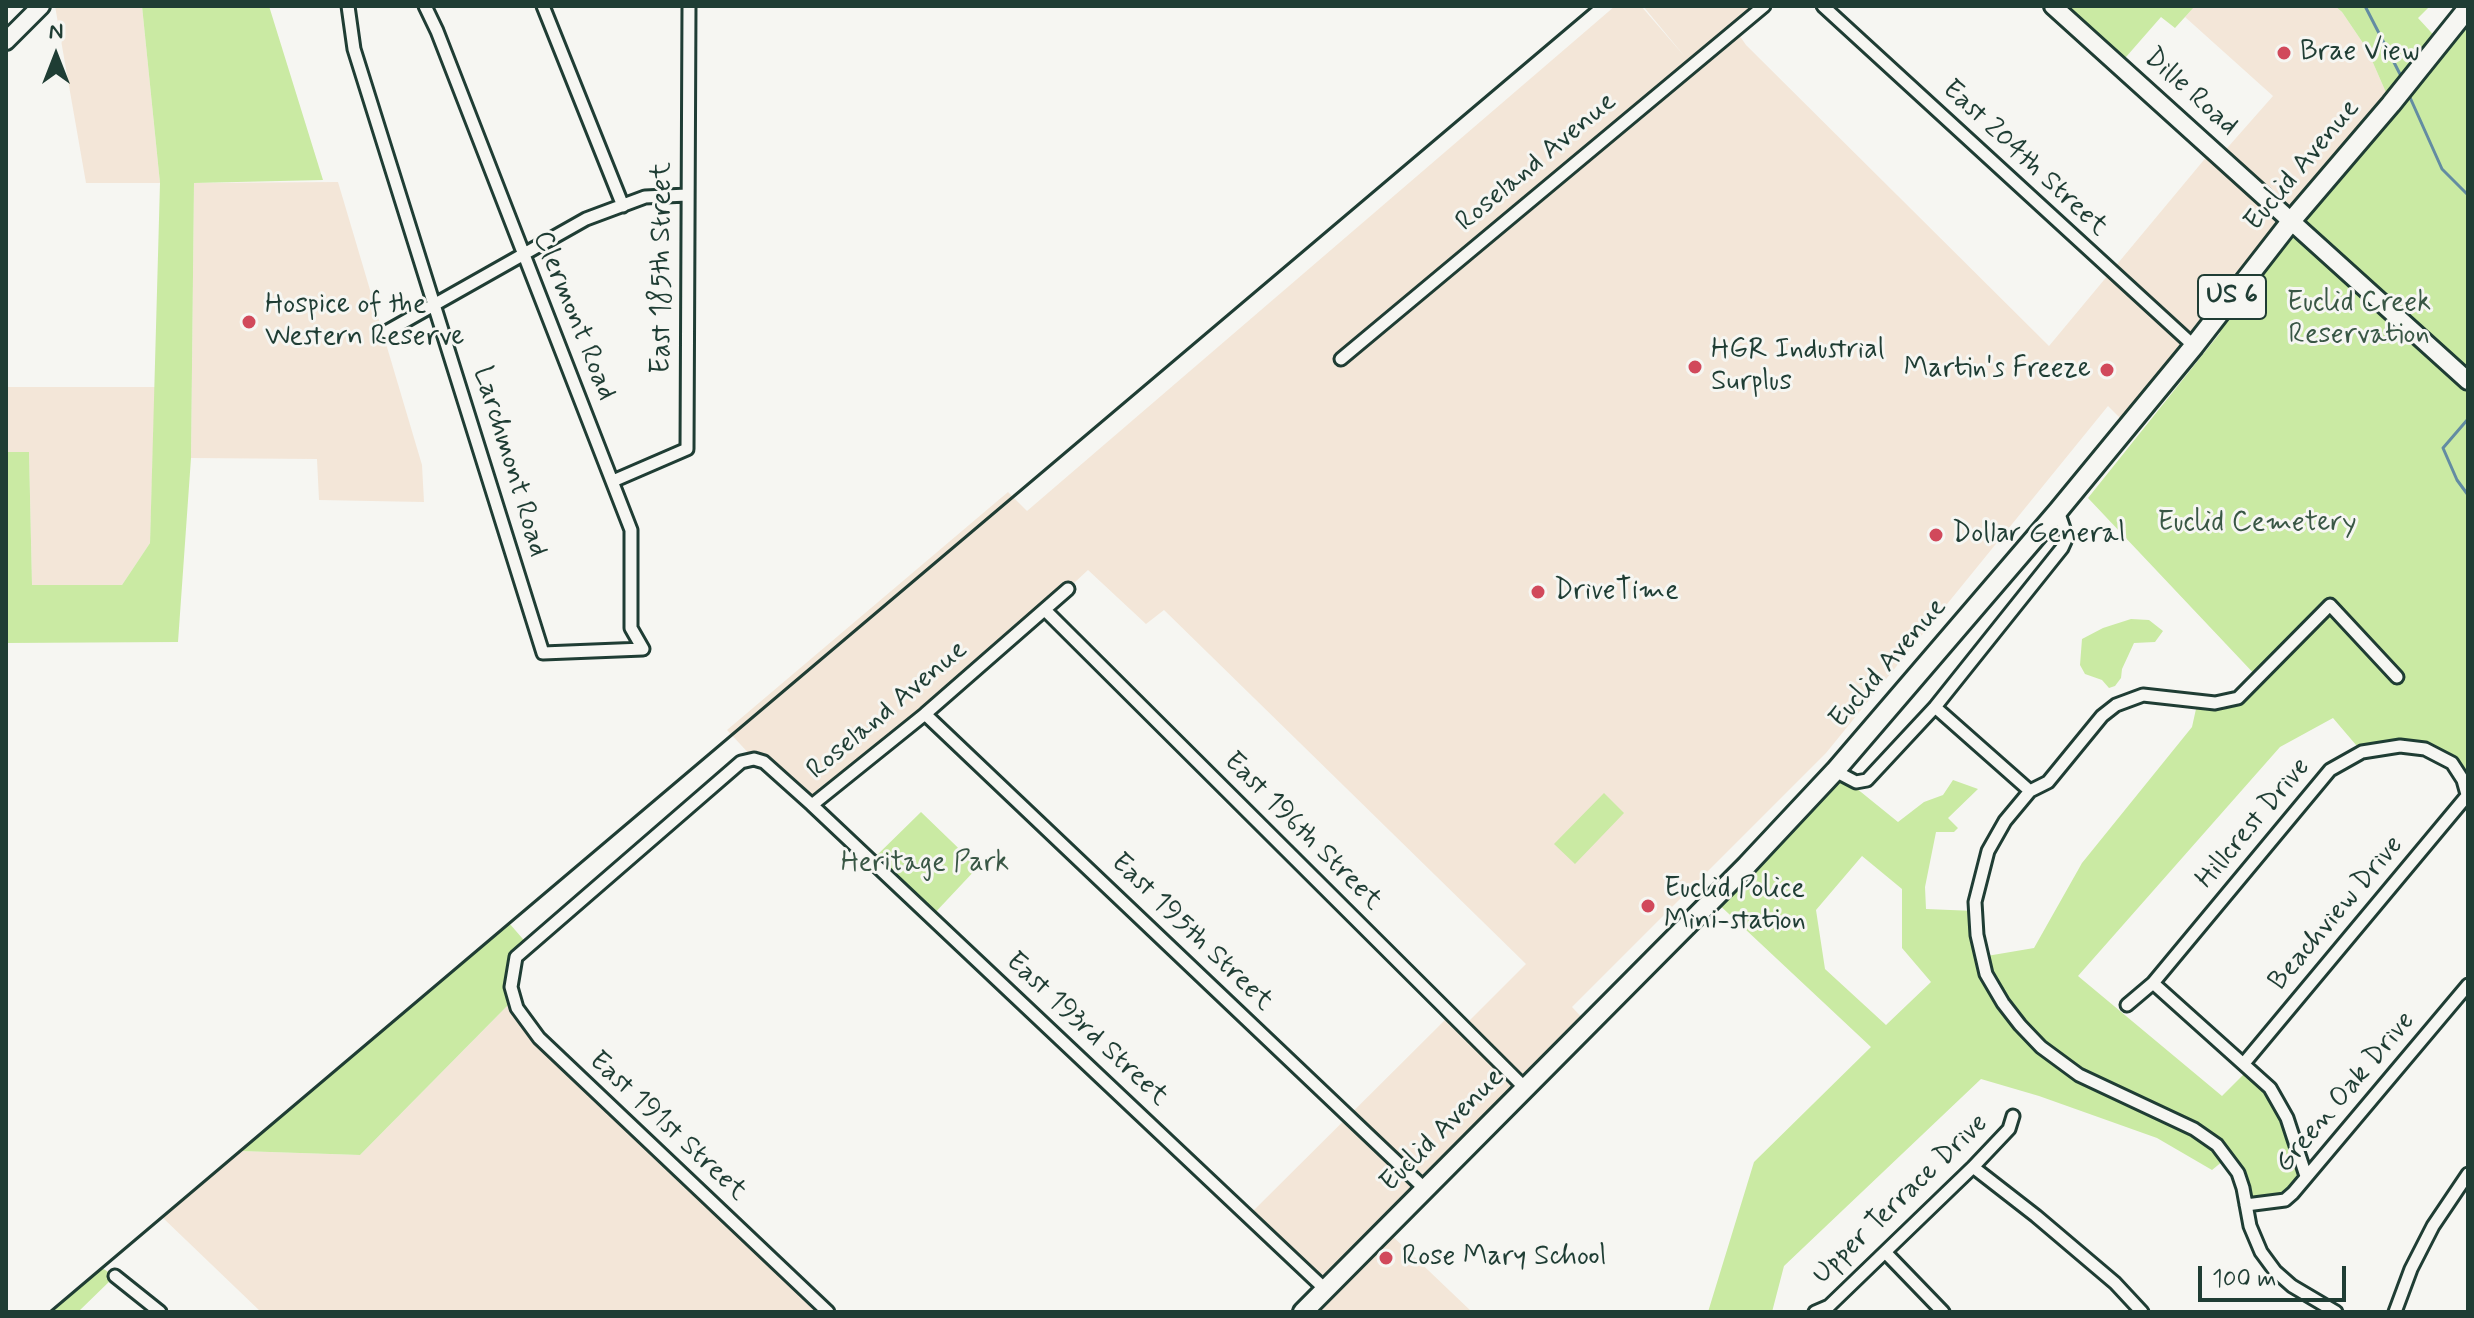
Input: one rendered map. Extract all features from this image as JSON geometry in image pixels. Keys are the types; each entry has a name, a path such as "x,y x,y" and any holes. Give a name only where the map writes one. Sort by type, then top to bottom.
{"main road":[{"name":"Euclid Avenue","path":"1303,1312 1747,865 1835,771 2058,511 2194,346 2292,220 2468,9"}],"street":[{"path":"6,41 41,6"},
{"name":"Larchmont Road","path":"348,6 354,49 543,653 643,649"},
{"name":"Clermont Road","path":"425,6 631,530 631,628 643,649"},
{"name":"East 185th Street","path":"613,481 687,449 689,6"},
{"name":"Roseland Avenue","path":"1341,359 1764,6"},
{"name":"East 204th Street","path":"1823,6 2194,346"},
{"name":"Dille Road","path":"2053,6 2468,381"},
{"path":"548,7 623,206"},
{"path":"386,332 586,219 645,197 687,195"},
{"path":"1835,771 1856,782 1867,780 1935,707 2062,548 2067,537 2058,511"},
{"name":"Roseland Avenue","path":"516,957 741,762 754,759 764,762 812,805 925,714 1068,589"},
{"path":"2336,1312 2292,1286 2275,1271 2254,1239 2238,1173 2217,1145 2194,1129 2113,1092 2061,1063 2020,1025 1991,982 1981,957 1977,935 1977,890 1988,851 2005,821 2030,791 2048,782 2102,716 2123,701 2143,695 2157,695 2228,702 2244,694 2330,605 2397,677"},
{"name":"East 196th Street","path":"1045,610 1525,1088"},
{"path":"1935,707 2030,791"},
{"name":"East 195th Street","path":"925,714 1424,1188"},
{"name":"Hillcrest Drive","path":"2127,1005 2153,983 2330,770 2362,752 2400,746 2425,749 2452,763 2463,780 2467,798"},
{"name":"Beachview Drive","path":"2245,1062 2467,798"},
{"name":"East 193rd Street","path":"812,805 1326,1290"},
{"name":"East 191st Street","path":"516,957 511,987 517,1008 539,1038 828,1312"},
{"path":"2153,983 2245,1062 2270,1088 2287,1118 2306,1176"},
{"name":"Green Oak Drive","path":"2246,1205 2285,1200 2468,985"},
{"name":"Upper Terrace Drive","path":"1815,1312 1829,1306 1973,1167 2009,1129 2013,1116"},
{"path":"1973,1167 2092,1264 2142,1312"},
{"path":"2395,1312 2411,1269 2433,1226 2468,1174"},
{"path":"1885,1252 1943,1312"},
{"path":"115,1276 160,1312"}],"shaded area":[{"path":"55,6 142,6 160,183 86,183"},
{"path":"1615,6 1641,6 1686,58 1643,6 1764,6 1735,29 1746,45 2049,346 2213,149 2221,155 2273,96 2185,17 2195,6 2335,6 2367,49 2391,104 2128,426 2108,406 1826,753 1572,1007 1588,1024 1385,1229 1472,1312 1303,1312 1325,1290 1248,1216 1451,1014 1464,1026 1526,964 1164,610 1146,624 1088,570 1045,610 812,805 754,759 727,730 1008,492 1027,511"},
{"path":"338,182 422,465 424,502 319,500 317,459 191,458 194,183"},
{"path":"6,387 155,387 150,543 122,585 32,585 29,452 6,452"},
{"path":"514,999 524,1021 828,1312 261,1312 162,1217 240,1151 360,1155"}],"green space":[{"path":"142,6 269,6 323,180 194,183 191,458 178,642 6,643 6,452 29,452 32,585 122,585 150,543 160,183"},
{"path":"2066,6 2195,6 2175,28 2161,17 2119,65 2061,13"},
{"path":"2335,6 2430,6 2418,18 2441,43 2468,9 2468,798 2452,763 2425,749 2362,752 2333,718 2280,747 2078,976 2222,1096 2250,1068 2270,1088 2306,1176 2293,1193 2246,1205 2228,1157 2212,1170 2157,1138 1981,1079 1784,1266 1772,1312 1708,1312 1754,1162 1871,1047 1713,899 1835,771 1898,822 1924,802 1943,795 1953,780 1978,789 1948,818 1958,828 1954,832 1936,832 1925,887 1926,909 1975,911 1981,957 2034,948 2082,863 2192,727 2198,700 2228,702 2259,679 2088,498 2220,333 2212,323 2391,104 2367,49","holes":["1862,856 1902,889 1902,948 1931,982 1886,1025 1825,969 1816,910"]},
{"path":"2131,619 2149,620 2163,631 2155,642 2134,643 2121,678 2109,688 2102,680 2085,674 2080,665 2082,639"},
{"path":"1604,793 1624,813 1575,864 1554,844"},
{"name":"Heritage Park","path":"921,812 978,867 931,917 871,861"},
{"path":"509,923 529,946 516,958 514,999 360,1155 240,1151"},
{"path":"102,1268 115,1276 78,1312 50,1312"}],"waterway":[{"path":"2365,6 2402,78"},
{"path":"2408,93 2442,169 2468,195"},
{"path":"2468,419 2443,448 2457,480 2468,495"}],"railway":[{"path":"50,1312 1593,6"}],"place":[{"name":"Brae View","path":"2284,53"},
{"name":"Hospice of the Western Reserve","path":"249,322"},
{"name":"HGR Industrial Surplus","path":"1695,367"},
{"name":"Martin's Freeze","path":"2107,370"},
{"name":"Dollar General","path":"1936,535"},
{"name":"DriveTime","path":"1538,592"},
{"name":"Euclid Police Mini-station","path":"1648,906"},
{"name":"Rose Mary School","path":"1386,1258"}],"park label":[{"name":"Euclid Creek Reservation","path":"2359,320"},
{"name":"Euclid Cemetery","path":"2257,524"}]}
